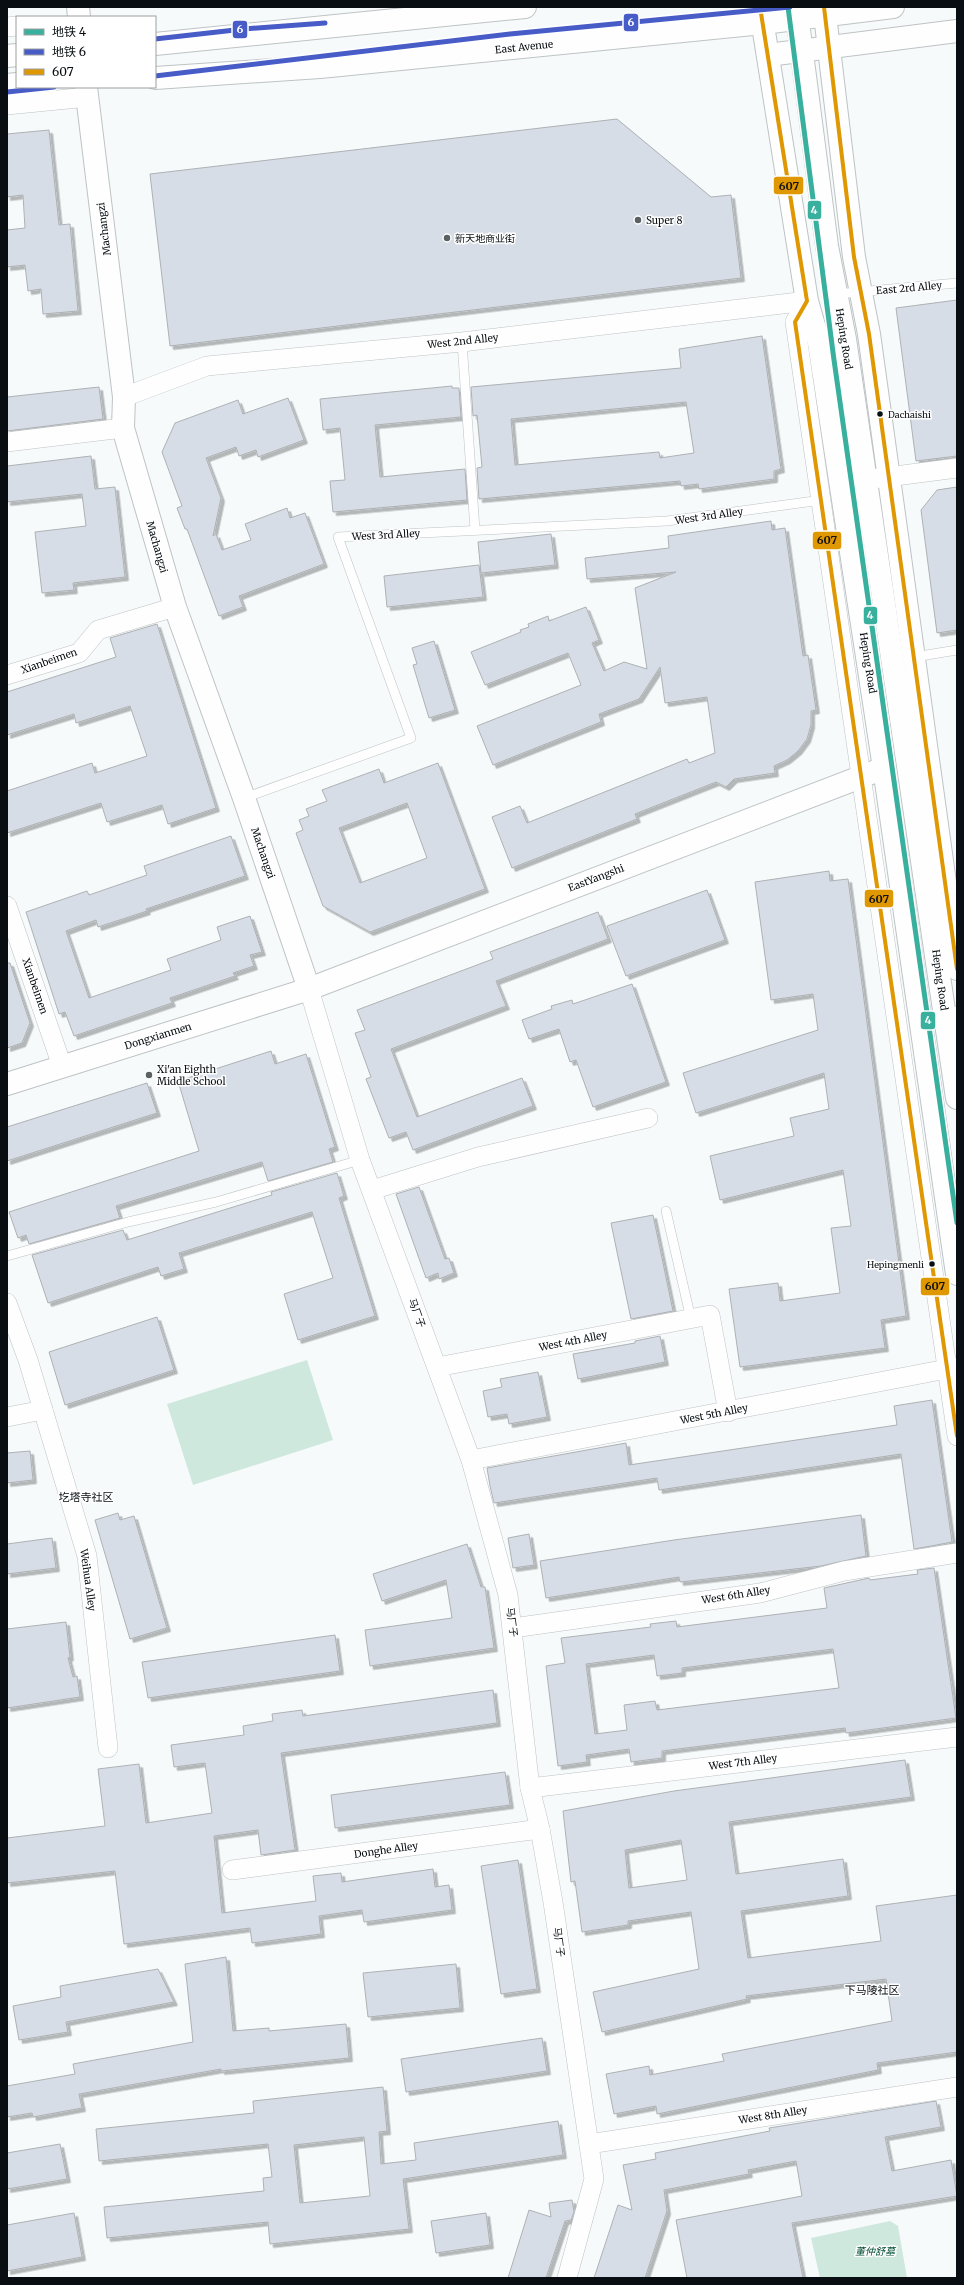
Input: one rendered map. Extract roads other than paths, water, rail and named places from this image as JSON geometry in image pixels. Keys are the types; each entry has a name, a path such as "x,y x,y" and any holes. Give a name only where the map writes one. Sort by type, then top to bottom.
{"main road":[{"path":"156,44 525,7"},
{"name":"East Avenue","path":"156,78 320,67 762,15 893,7"},
{"path":"825,11 854,257 869,334 889,477 903,658 957,969"},
{"name":"Heping Road","path":"797,13 827,246 845,339 864,480 903,658 951,1017 957,1098"},
{"name":"Heping Road","path":"762,15 807,301 819,343 884,768 957,1274"},
{"path":"768,55 957,31"},
{"name":"Machangzi","path":"87,92 124,397 123,428 175,607 244,798 309,989"},
{"name":"EastYangshi","path":"309,989 884,768"},
{"name":"Dongxianmen","path":"7,1084 309,989"}],"street":[{"path":"7,105 87,92"},
{"name":"West 2nd Alley","path":"124,397 207,366 462,342 807,301"},
{"path":"807,301 795,322 952,1368 957,1436"},
{"path":"7,442 123,428"},
{"path":"864,480 957,468"},
{"name":"Xianbeimen","path":"7,675 79,653 98,630 175,607"},
{"name":"Xianbeimen","path":"7,906 62,1066"},
{"name":"马厂子","path":"309,989 360,1160 471,1460 508,1595 513,1628 530,1788 540,1829 553,1902 594,2178 567,2278"},
{"path":"921,1022 951,1017"},
{"path":"372,1190 478,1157 648,1118"},
{"name":"Weihua Alley","path":"7,1303 28,1360 87,1556 108,1748"},
{"name":"West 4th Alley","path":"437,1368 710,1315 728,1412"},
{"name":"West 5th Alley","path":"471,1460 952,1368"},
{"path":"7,1417 43,1410"},
{"name":"West 6th Alley","path":"513,1628 760,1592 844,1571 957,1553"},
{"name":"West 7th Alley","path":"530,1788 957,1737"},
{"name":"Donghe Alley","path":"232,1870 540,1829"},
{"name":"West 8th Alley","path":"589,2144 957,2087"}],"lane":[{"name":"East 2rd Alley","path":"836,294 957,284"},
{"path":"462,342 475,530"},
{"name":"West 3rd Alley","path":"244,798 410,738 338,537 667,521 822,500"},
{"path":"903,658 957,650"},
{"path":"7,1256 128,1222 216,1202 360,1160"},
{"path":"666,1211 691,1319"}],"metro line":[{"name":"4","path":"788,7 834,360 957,1223"},
{"name":"6","path":"156,76 510,34 790,7"},
{"name":"6","path":"156,39 244,29 325,23"},
{"name":"6","path":"7,92 45,88"}],"place":[{"name":"Super 8","path":"638,220"},
{"name":"新天地商业街","path":"447,238"},
{"name":"Dachaishi","path":"880,414"},
{"name":"Xi'an Eighth Middle School","path":"149,1075"},
{"name":"Hepingmenli","path":"932,1264"}],"district":[{"name":"圪塔寺社区","path":"86,1497"},
{"name":"下马陵社区","path":"872,1990"}],"park label":[{"name":"董仲舒墓","path":"875,2251"}]}
